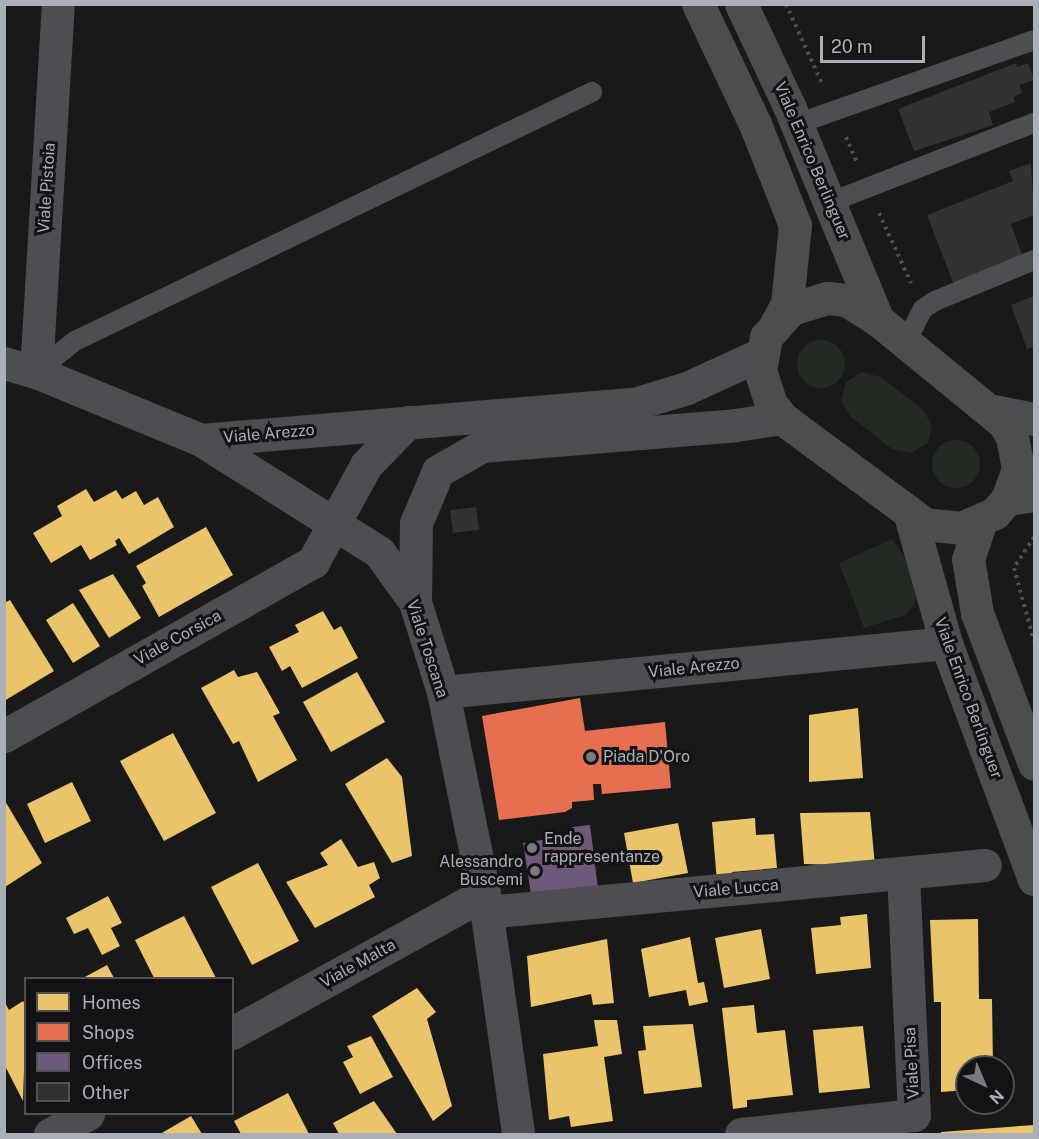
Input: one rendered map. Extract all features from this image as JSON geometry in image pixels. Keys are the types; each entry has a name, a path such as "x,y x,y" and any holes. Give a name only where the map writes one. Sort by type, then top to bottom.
{"main road":[{"path":"698,4 755,124 795,225 787,304 777,322 761,354 763,388 782,418 910,515 943,529 980,523 1021,497 1017,452 1012,437 993,411 878,320 846,300 827,298 791,309 777,322"},
{"name":"Viale Enrico Berlinguer","path":"741,4 831,202 878,320"},
{"name":"Viale Enrico Berlinguer","path":"910,515 946,643 1035,879"},
{"path":"980,523 968,559 977,613 1035,764"}],"street":[{"name":"Viale Pistoia","path":"36,372 58,4"},
{"name":"Viale Arezzo","path":"201,440 634,404 687,388 761,354"},
{"name":"Viale Toscana","path":"4,363 36,372 201,440 334,522 378,552 415,602 443,692 485,903 518,1134"},
{"path":"993,411 1035,419"},
{"path":"415,602 416,523 438,471 482,446 735,425 782,418"},
{"path":"334,522 366,465 408,422"},
{"name":"Viale Corsica","path":"4,736 313,562 334,522"},
{"name":"Viale Arezzo","path":"443,692 946,643"},
{"name":"Viale Lucca","path":"485,903 985,865"},
{"name":"Viale Pisa","path":"741,1134 914,1115 903,873"},
{"name":"Viale Malta","path":"234,1033 485,903"},
{"path":"50,1134 84,1115"}],"lane":[{"path":"797,124 1035,40"},
{"path":"36,372 75,341 592,92"},
{"path":"831,202 1035,123"},
{"path":"906,342 923,309 1035,260"}],"path":[{"path":"786,4 923,309"},
{"path":"1035,537 1014,568 1035,641"}],"shaded area":[{"path":"821,340 838,347 845,364 838,381 821,388 804,381 797,364 804,347"},
{"path":"862,372 881,377 922,409 932,425 928,443 911,453 892,449 851,417 841,401 846,382"},
{"path":"956,440 973,447 980,464 973,481 956,488 939,481 932,464 939,447"},
{"path":"892,539 911,566 918,586 915,604 905,615 864,628 839,563"}],"building: Homes":[{"path":"86,489 94,502 116,490 122,499 136,491 144,505 158,497 174,527 129,554 119,538 115,541 117,545 90,560 81,545 51,563 33,533 62,516 57,506"},
{"path":"206,527 233,575 159,617 142,586 146,583 136,566"},
{"path":"113,574 141,618 109,638 79,590"},
{"path":"10,600 54,671 4,701 4,603"},
{"path":"73,603 100,646 73,663 46,620"},
{"path":"323,611 334,630 341,626 358,658 302,688 290,666 282,671 269,647 299,632 295,625"},
{"path":"234,670 238,677 257,672 280,713 273,716 297,760 258,782 239,741 233,744 201,688"},
{"path":"357,672 385,722 331,752 303,702"},
{"path":"858,708 863,778 809,782 809,715"},
{"path":"173,733 216,813 164,841 120,761"},
{"path":"387,758 402,777 412,856 392,863 345,784"},
{"path":"72,782 91,821 45,843 27,804"},
{"path":"5,801 42,863 5,887"},
{"path":"870,812 875,866 804,864 800,813"},
{"path":"755,818 756,835 774,834 777,868 732,872 733,880 717,882 712,822"},
{"path":"678,823 688,873 633,883 624,833"},
{"path":"341,839 358,867 374,862 380,878 369,885 375,897 315,928 286,882 328,865 320,853"},
{"path":"258,863 299,941 252,965 211,887"},
{"path":"108,896 122,923 111,928 120,946 102,955 88,928 74,934 66,918"},
{"path":"867,914 871,968 816,974 811,928 841,925 840,917"},
{"path":"184,916 215,977 154,977 135,940"},
{"path":"978,919 979,999 992,999 993,1055 955,1055 955,1091 941,1092 941,1002 934,1002 930,920"},
{"path":"761,929 770,979 724,988 715,938"},
{"path":"690,937 698,983 704,982 708,1002 689,1006 686,990 649,997 641,949"},
{"path":"607,939 614,1003 593,1005 591,994 531,1007 527,956"},
{"path":"107,965 113,977 85,977"},
{"path":"417,988 436,1012 427,1019 452,1106 433,1121 372,1016"},
{"path":"4,1001 9,1010 23,1001 23,1101 4,1064"},
{"path":"754,1005 757,1033 785,1030 793,1095 747,1100 747,1107 733,1109 722,1008"},
{"path":"594,1020 617,1020 622,1054 604,1057 613,1121 571,1127 569,1116 549,1120 543,1054 598,1046"},
{"path":"693,1024 702,1087 644,1094 638,1051 646,1050 643,1026"},
{"path":"863,1026 870,1088 819,1093 813,1030"},
{"path":"371,1036 393,1077 360,1094 343,1062 353,1057 347,1046"},
{"path":"288,1093 309,1134 241,1134 234,1121"},
{"path":"374,1101 397,1134 339,1134 333,1123"},
{"path":"191,1116 202,1134 160,1134"},
{"path":"1034,1125 1034,1134 941,1134 941,1132"}],"building: Shops":[{"path":"580,698 585,731 665,722 671,788 602,794 601,784 593,784 594,800 572,802 572,808 565,812 499,820 482,716"}],"building: Offices":[{"path":"590,825 598,888 531,894 523,843 573,835 572,827"}],"building: Other":[{"path":"1016,63 1017,67 1028,63 1034,80 1019,85 1022,93 1013,97 1015,102 989,112 993,125 914,151 898,109"},
{"path":"1031,163 1034,215 1011,224 1023,257 954,285 927,215 1013,181 1009,171"},
{"path":"1034,296 1034,346 1027,349 1011,305"},
{"path":"476,507 479,530 453,533 450,510"}],"place":[{"name":"Piada D'Oro","path":"591,757"},
{"name":"Ende rappresentanze","path":"532,848"},
{"name":"Alessandro Buscemi","path":"535,871"}]}
